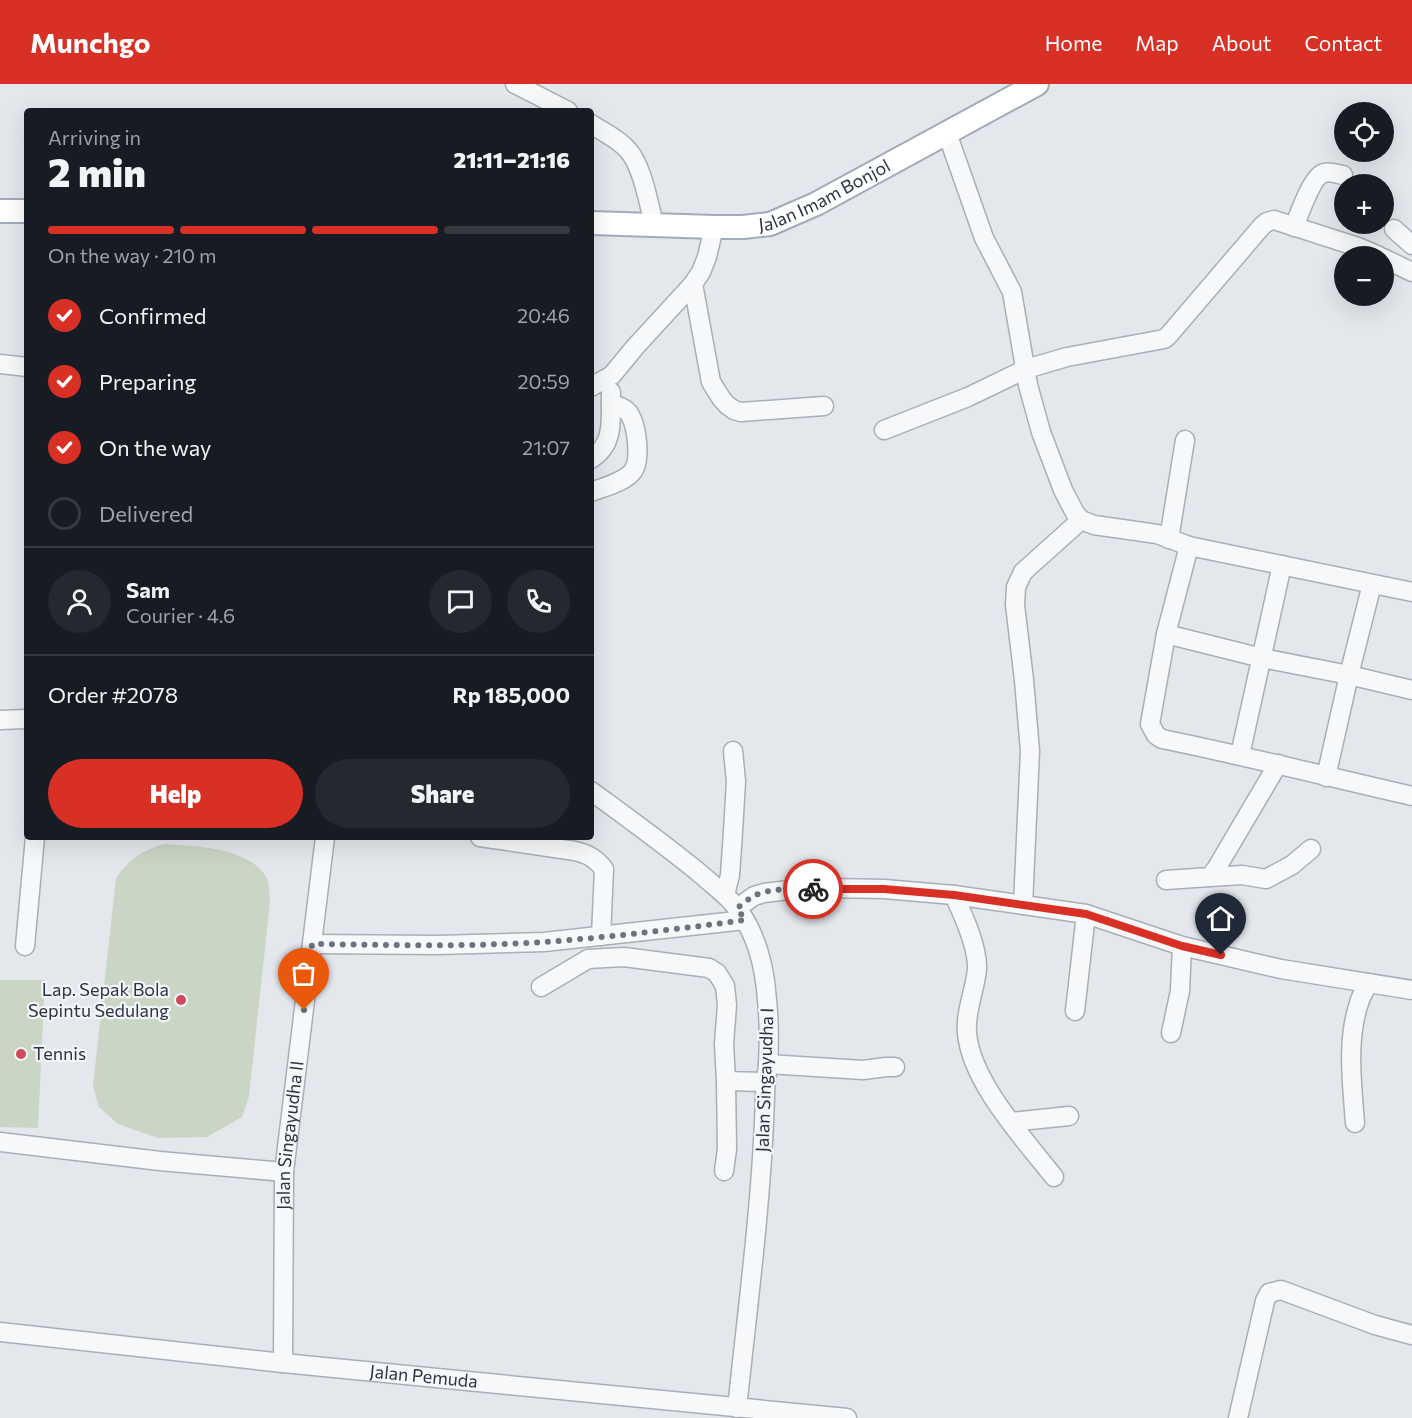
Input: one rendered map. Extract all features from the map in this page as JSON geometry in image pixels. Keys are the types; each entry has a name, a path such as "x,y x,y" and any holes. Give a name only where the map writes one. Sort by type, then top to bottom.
{"main road":[{"name":"Jalan Imam Bonjol","path":"594,223 714,227 770,224 816,204 1026,87"},
{"path":"0,211 24,211"}],"street":[{"path":"515,84 562,108"},
{"path":"594,126 627,149 634,160 654,225"},
{"path":"947,133 984,238 1012,292 1028,385 1041,432 1063,490 1074,513 1081,520 1094,525 1157,534 1188,546 1412,592"},
{"path":"1294,226 1315,180 1321,173 1338,174"},
{"path":"884,430 968,397 1026,369 1067,357 1164,339 1267,222 1274,220 1355,246"},
{"path":"594,385 612,375 693,284 707,257 714,227"},
{"path":"1394,229 1412,245"},
{"path":"1394,263 1412,272"},
{"path":"693,284 711,382 727,405 741,412 824,406"},
{"path":"0,364 24,367"},
{"path":"594,457 608,441 611,425 612,375"},
{"path":"594,491 628,476 637,463 637,441 630,414 611,403"},
{"path":"1169,538 1185,440"},
{"path":"1023,905 1030,751 1015,605 1016,587 1023,572 1081,520"},
{"path":"1188,546 1166,634 1150,724 1156,735 1162,739 1412,796"},
{"path":"1240,755 1282,565"},
{"path":"1326,777 1372,584"},
{"path":"1166,634 1262,658 1412,690"},
{"path":"0,720 24,719"},
{"path":"733,751 736,781 730,875 736,908"},
{"path":"1210,877 1278,765"},
{"name":"Jalan Singayudha I","path":"594,793 688,864 736,908 754,937 759,956 767,1000 768,1064 753,1262 737,1408"},
{"path":"25,946 35,840"},
{"name":"Jalan Singayudha II","path":"283,1363 284,1172 325,840"},
{"path":"502,840 575,850 587,853 597,860 604,869 601,936"},
{"path":"1166,880 1242,875 1266,879 1292,865 1311,849"},
{"path":"312,944 544,942 601,936 736,908 754,896 764,893 829,888 884,889 954,895 1086,914 1182,946 1281,969 1412,990"},
{"path":"954,895 976,954 977,968 967,1017 967,1035 975,1062 985,1085 1054,1178"},
{"path":"1075,1011 1086,914"},
{"path":"1171,1033 1180,991 1182,946"},
{"path":"541,987 588,958 624,957 709,968 717,972 725,986 727,1005 724,1044 727,1149 724,1171"},
{"path":"1355,1123 1351,1055 1353,1032 1360,1000 1369,983"},
{"path":"768,1064 863,1070 886,1066 895,1067"},
{"path":"726,1081 765,1082"},
{"path":"1011,1122 1069,1116"},
{"path":"0,1142 160,1161 284,1172"},
{"path":"1238,1418 1265,1301 1269,1293 1281,1290 1375,1325 1412,1335"},
{"name":"Jalan Pemuda","path":"0,1332 283,1363 847,1418"}],"green space":[{"name":"Lap. Sepak Bola Sepintu Sedulang","path":"164,844 204,847 233,853 256,866 265,875 269,884 270,902 249,1096 242,1117 207,1137 158,1138 118,1124 99,1107 93,1086 116,878 137,856"},
{"name":"Tennis","path":"0,980 45,980 38,1128 0,1127"}],"way so far":[{"path":"304,1010 312,944 438,945 544,942 714,924 745,920 737,908 754,896 789,890 813,889"}],"place":[{"name":"Lap. Sepak Bola Sepintu Sedulang","path":"181,1000"},
{"name":"Tennis","path":"21,1054"}],"route":[{"path":"813,889 884,889 954,895 1086,914 1182,946 1221,955"}]}
